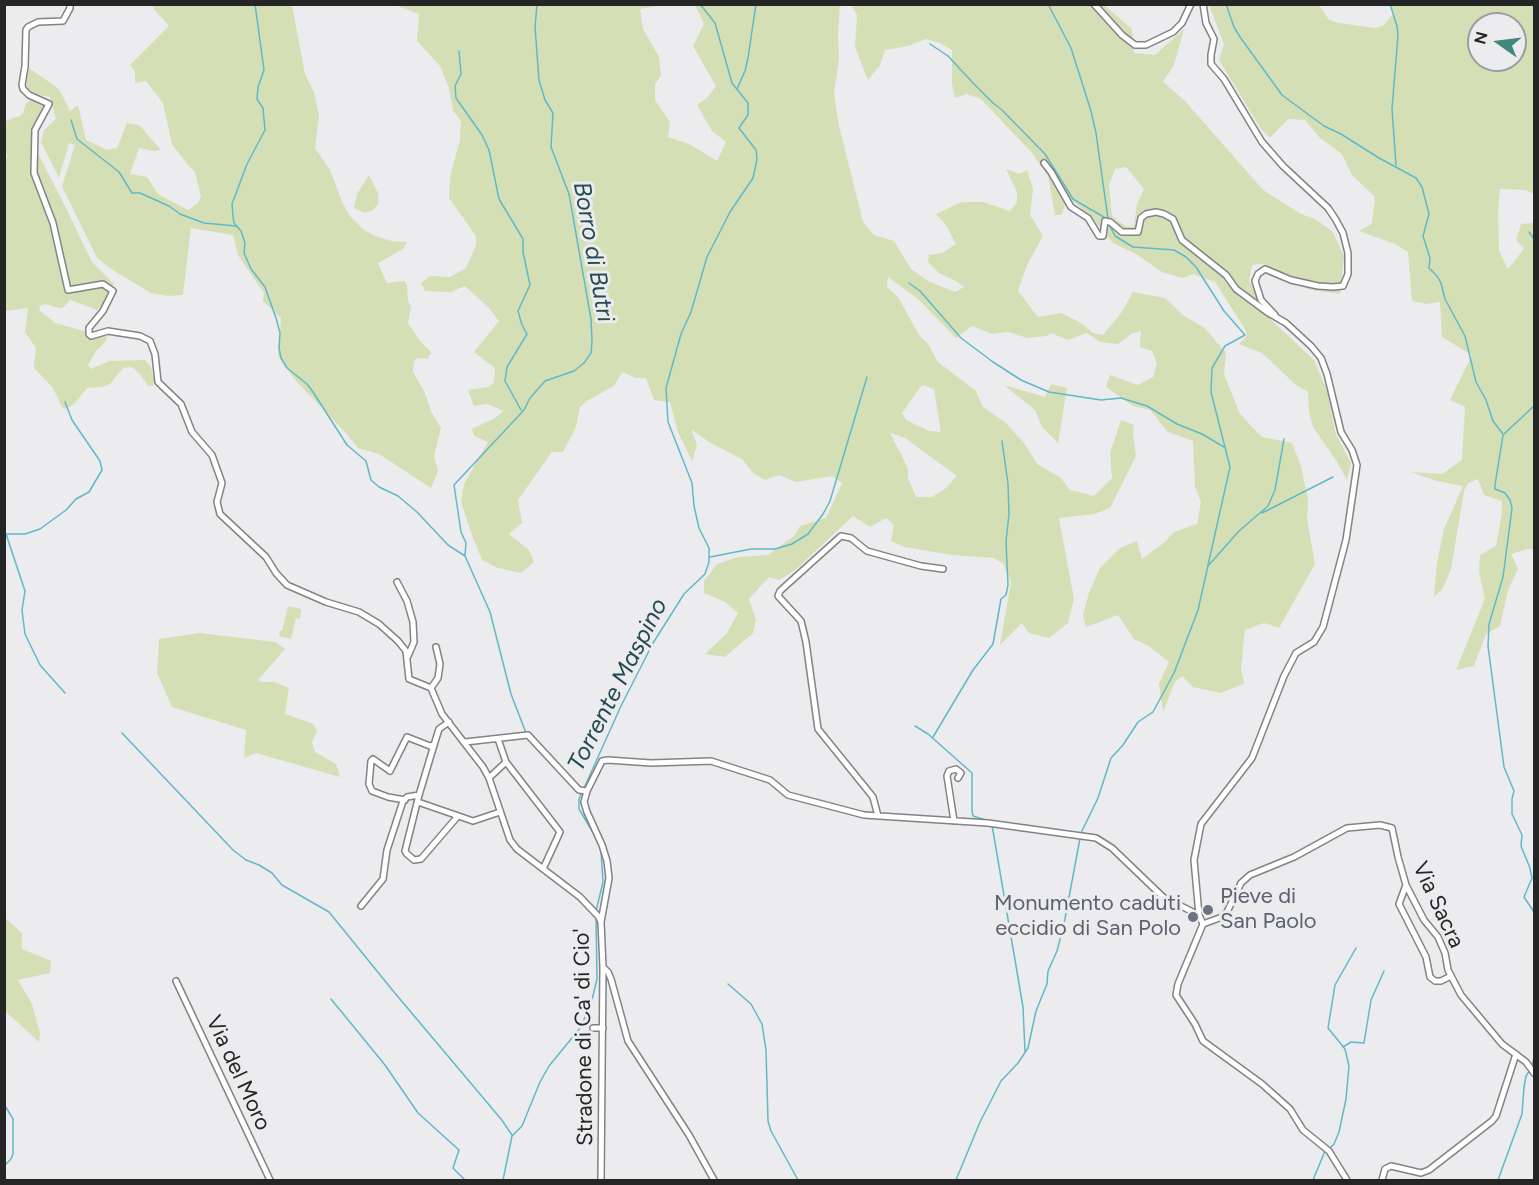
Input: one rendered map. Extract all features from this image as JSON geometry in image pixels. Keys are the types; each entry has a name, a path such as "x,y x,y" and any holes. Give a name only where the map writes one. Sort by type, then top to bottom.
{"street":[{"path":"70,4 63,21 38,22 26,30 22,85 29,95 49,104 35,130 34,173 53,223 68,290 103,284 113,291 103,311 89,328 89,334 91,336 108,331 140,336 150,341 155,354 158,382 181,404 192,432 212,455 222,483 217,502 220,514 266,557 287,585 326,602 359,612 369,618 398,641 406,651 409,679 431,688 438,678 440,664 436,647"},
{"path":"1094,4 1122,35 1135,45 1146,45 1173,33 1182,23 1191,4"},
{"path":"1203,4 1206,23 1214,39 1211,64 1224,79 1262,142 1332,214 1343,233 1348,253 1348,274 1346,283 1343,285 1318,286 1291,280 1265,269 1258,274 1255,281 1261,300 1321,358 1333,391 1341,432 1357,465 1346,540 1321,633 1314,642 1296,653 1284,676 1252,758 1201,824 1194,860 1199,915 1203,924 1178,984 1176,995 1203,1041 1262,1084 1290,1109 1303,1130 1329,1150 1347,1180"},
{"path":"1044,163 1071,207 1088,218 1099,236 1103,236 1105,221 1110,222 1122,232 1138,232 1141,218 1146,214 1156,212 1164,214 1173,219 1182,240 1226,275 1236,289 1276,316"},
{"path":"878,816 873,797 818,729 801,621 778,596 780,591 841,536 851,538 867,551 921,566 942,568"},
{"path":"397,582 407,601 413,622 414,642 408,658"},
{"name":"Stradone di Ca' di Cio'","path":"431,688 442,714 465,742 489,778 510,840 517,849 580,897 601,922 603,967 601,1180"},
{"path":"448,722 440,729 434,745 405,851 414,860 421,859 458,816"},
{"path":"465,742 528,735 579,790 587,791"},
{"path":"434,745 430,746 407,737 390,771 373,759 369,784 372,790 388,797 405,800 418,799 473,821 500,812"},
{"path":"498,739 506,762 560,832 543,868"},
{"path":"601,922 609,878 602,845 584,802 602,761 608,760 651,763 711,761 770,780 788,795 833,808 878,816 988,823 1096,838 1112,848 1163,897 1199,915"},
{"path":"489,778 506,762"},
{"path":"954,821 947,776 949,771 956,769 961,773 958,778"},
{"path":"360,906 383,879 387,850 405,800"},
{"name":"Via Sacra","path":"1203,924 1222,917 1227,912 1241,883 1250,875 1294,857 1347,828 1380,825 1392,828 1406,885 1424,920 1438,937 1451,976 1461,995 1502,1044 1533,1070"},
{"path":"1406,885 1399,904 1426,957 1430,977 1435,981 1441,981 1451,976"},
{"path":"603,967 611,979 628,1041 689,1135 714,1180"},
{"name":"Via del Moro","path":"176,981 270,1180"},
{"path":"593,1028 603,1028"},
{"path":"1382,1180 1385,1169 1390,1166 1421,1173 1429,1170 1492,1121 1496,1116 1516,1054"}],"green space":[{"path":"153,5 292,5 305,74 314,92 319,116 315,148 330,170 349,215 364,230 375,236 407,242 403,249 378,263 387,283 404,281 407,285 411,307 408,323 431,352 428,359 417,358 413,372 441,428 434,456 438,471 431,488 379,454 358,448 296,381 278,356 281,318 263,301 264,293 238,255 233,235 191,228 183,295 168,296 151,293 97,258 62,186 75,145 69,143 59,178 41,142 44,130 56,119 50,97 38,95 28,89 26,83 29,68 59,89 70,111 78,105 86,140 107,150 117,148 127,123 139,125 161,150 139,148 130,174 147,177 158,194 188,210 198,203 201,197 195,172 172,144 163,103 146,81 135,83 135,71 130,65 169,26"},
{"path":"395,5 656,5 640,9 643,29 659,57 661,75 655,85 655,100 670,122 668,137 689,144 717,161 726,142 712,131 697,105 707,98 716,86 693,46 704,24 695,5 840,5 839,59 834,93 839,126 863,222 874,235 894,241 911,269 928,281 955,292 964,287 939,273 928,262 929,255 942,253 956,244 946,225 936,214 962,202 983,202 1010,211 1017,202 1017,192 1006,169 1019,174 1027,170 1033,189 1030,215 1043,236 1027,265 1018,291 1038,317 1061,313 1081,323 1093,333 1103,335 1121,313 1133,292 1165,298 1184,316 1205,328 1226,353 1224,374 1239,412 1251,426 1262,437 1292,443 1301,466 1308,500 1307,519 1315,564 1279,628 1264,623 1245,630 1241,668 1244,684 1220,693 1193,687 1182,676 1175,682 1163,712 1159,684 1169,662 1149,646 1134,639 1118,615 1086,627 1083,615 1089,593 1100,568 1120,548 1137,541 1142,559 1165,542 1174,532 1197,524 1201,502 1195,487 1193,441 1168,432 1150,410 1133,406 1106,387 1110,375 1138,385 1153,377 1157,363 1152,351 1140,347 1141,331 1131,334 1118,344 1100,342 1087,333 1068,340 1051,333 1047,336 1027,338 1009,332 992,334 972,326 956,338 918,299 888,277 887,287 898,297 919,335 928,344 938,362 975,390 983,407 1005,422 1024,443 1038,465 1060,477 1070,490 1094,496 1112,478 1110,453 1121,420 1134,425 1136,456 1110,508 1094,514 1059,518 1074,599 1068,623 1049,638 1029,633 1022,623 1000,645 1011,582 1003,563 993,558 952,555 905,547 891,541 894,525 886,518 870,527 853,516 794,571 779,580 769,577 749,599 756,620 753,633 725,657 705,654 727,633 738,613 725,602 704,593 704,581 717,564 738,557 768,555 795,535 800,526 826,518 842,483 832,476 796,482 779,475 765,480 754,474 742,459 709,442 691,429 697,445 692,461 678,432 670,402 654,400 646,378 636,378 622,372 614,386 580,407 576,427 563,452 552,452 518,500 522,523 509,534 529,550 534,562 521,573 498,568 482,560 461,502 464,484 488,442 474,436 472,429 504,411 487,404 474,406 468,390 488,387 494,383 495,368 474,352 499,321 489,308 465,286 451,292 425,291 421,283 430,276 450,277 466,268 476,245 476,236 449,198 450,177 460,140 461,121 453,111 449,88 440,66 417,41 419,14","holes":["922,385 934,389 941,432 929,431 906,420 902,413","890,433 905,438 957,476 946,488 932,497 916,497 908,478 908,469"]},
{"path":"851,5 1104,5 1132,29 1134,53 1155,55 1184,29 1174,65 1163,82 1185,101 1263,190 1332,231 1344,256 1340,294 1311,290 1268,275 1264,264 1252,265 1249,281 1271,320 1314,360 1328,393 1335,432 1351,463 1347,480 1313,427 1309,412 1308,392 1295,384 1262,353 1239,344 1247,336 1245,329 1215,282 1193,274 1182,278 1162,272 1136,254 1113,243 1091,217 1068,197 1061,215 1055,215 1048,176 1032,153 981,99 967,94 955,98 952,84 952,50 940,43 926,39 908,46 885,50 880,65 868,80 855,47 857,15","holes":["1126,167 1144,189 1137,204 1134,227 1125,226 1112,216 1109,185 1115,169"]},
{"path":"1209,5 1319,5 1329,20 1376,28 1384,25 1394,13 1390,5 1534,5 1534,194 1526,190 1500,189 1498,209 1499,251 1508,269 1524,249 1516,240 1521,224 1532,223 1534,220 1534,549 1511,554 1518,569 1508,590 1500,626 1486,634 1474,666 1456,670 1485,599 1479,572 1480,555 1496,546 1502,501 1484,495 1478,479 1468,483 1464,491 1451,569 1443,588 1434,597 1437,563 1444,529 1463,486 1437,481 1411,472 1442,474 1462,460 1465,407 1450,400 1472,355 1442,337 1440,302 1426,304 1412,301 1408,252 1395,244 1359,231 1372,224 1375,197 1352,175 1342,154 1320,138 1305,120 1288,119 1270,138 1261,129 1219,60 1224,44"},
{"path":"31,100 44,106 33,128 32,142 92,262 114,284 97,310 70,300 64,307 59,308 46,304 41,305 39,310 55,323 84,331 88,338 107,336 106,341 96,351 88,365 91,369 109,361 145,360 151,367 154,381 153,386 148,386 132,367 123,368 110,384 87,388 74,404 66,409 62,407 53,388 34,368 36,348 25,332 28,308 5,311 4,160 8,157 5,152 5,121 20,116 26,103"},
{"path":"369,175 378,193 378,204 373,210 365,213 354,208 357,194"},
{"path":"1051,384 1067,388 1058,443 1042,427 1035,410 1004,385 1045,397"},
{"path":"288,606 301,609 300,619 296,618 291,639 279,636"},
{"path":"200,633 275,642 285,649 258,680 274,682 289,688 285,714 313,724 317,730 312,742 315,752 336,764 340,777 256,753 244,758 246,730 172,707 157,673 159,639"},
{"path":"5,918 22,933 22,949 51,961 50,973 18,980 32,1004 40,1033 39,1042 5,1011"}],"waterway":[{"path":"255,4 264,70 258,87 257,99 263,108 265,130 247,164 232,204 234,223 241,231 245,243 244,253 251,269 265,287 276,318 280,333 281,358 287,368 307,384 347,445 366,461 371,480 379,487 398,496 417,512 448,545 465,556 490,612 511,694 526,733"},
{"name":"Borro di Butri","path":"465,555 466,543 461,532 454,485 524,410 530,398 545,381 574,371 591,353 591,319 569,194 551,147 553,113 545,100 539,80 535,27 537,4"},
{"name":"Torrente Maspino","path":"584,788 621,706 653,643 684,594 705,574 709,562 709,548 699,528 692,483 668,422 666,388 681,334 691,312 707,257 730,212 753,178 757,159 756,150 739,128 748,115 748,103 732,83 715,23 700,4"},
{"name":"Torrente Maspino","path":"737,89 748,58 756,4"},
{"path":"1048,4 1071,48 1091,111 1108,219"},
{"path":"1226,4 1240,37 1282,95 1324,126 1416,178 1422,187 1429,214 1423,236 1430,258 1429,268 1441,283 1445,299 1465,336 1476,382 1486,400 1493,421 1503,434"},
{"path":"1390,4 1398,35 1392,109 1396,165"},
{"path":"930,44 948,56 1045,154 1073,199 1107,219"},
{"path":"459,51 461,74 455,86 456,98 482,135 489,150 499,199 523,239 523,252 530,285 518,311 527,334 507,367 505,381 521,410"},
{"path":"71,120 77,139 119,172 132,193 140,193 169,206 180,214 204,223 236,226"},
{"path":"956,1180 980,1122 1001,1081 1028,1048 1036,1011 1047,984 1048,971 1057,951 1064,924 1081,833 1098,798 1111,758 1123,745 1138,722 1153,712 1174,673 1198,610 1230,467 1211,392 1212,368 1225,346 1245,335 1224,311 1196,267 1186,257 1174,250 1133,247 1115,236 1109,224"},
{"path":"1529,232 1534,239"},
{"path":"909,283 920,291 961,338 1021,380 1049,392 1101,400 1121,398 1147,406 1224,447"},
{"path":"710,557 751,549 775,549 792,544 808,534 830,501 867,377"},
{"path":"4,534 25,534 40,529 66,510 76,499 89,492 102,470 100,461 72,420 65,402"},
{"path":"1504,434 1534,406"},
{"path":"1503,435 1495,489 1505,493 1512,508 1503,577 1489,624 1488,646 1504,767 1514,791 1512,814 1522,835 1521,846 1532,878 1524,897 1534,912"},
{"path":"1208,566 1239,531 1268,506 1275,490 1284,439"},
{"path":"933,737 973,670 993,644 1001,599 1006,595 1008,585 1006,541 1009,514 1008,484 1002,441"},
{"path":"1262,513 1333,477"},
{"path":"6,534 25,591 22,610 25,634 40,665 65,693"},
{"path":"915,726 928,734 972,773 973,816 986,820"},
{"path":"122,733 233,850 246,860 272,873 282,885 329,912 512,1135"},
{"name":"Torrente Maspino","path":"582,792 579,809 595,836"},
{"path":"992,825 1023,1007 1025,1052"},
{"name":"Torrente Maspino","path":"596,911 603,882 601,851"},
{"name":"Torrente Maspino","path":"503,1180 512,1136 522,1126 549,1066 581,1027 592,1000 597,979 596,916"},
{"path":"1329,1149 1339,1132 1346,1099 1349,1066 1345,1049 1328,1028 1335,985 1356,948"},
{"path":"1343,1047 1351,1042 1364,1043 1371,1000 1384,971"},
{"path":"728,984 751,1004 762,1024 766,1050 768,1121 771,1131 798,1180"},
{"path":"331,999 385,1065 418,1113 459,1150 453,1168 465,1180"},
{"path":"1532,1065 1534,1058"},
{"path":"1498,1180 1522,1114 1524,1087 1530,1070"},
{"path":"4,1104 13,1119 13,1154 4,1166"},
{"path":"1313,1180 1325,1151"}],"place":[{"name":"Pieve di San Paolo","path":"1208,910"},
{"name":"Monumento caduti eccidio di San Polo","path":"1193,917"}]}
